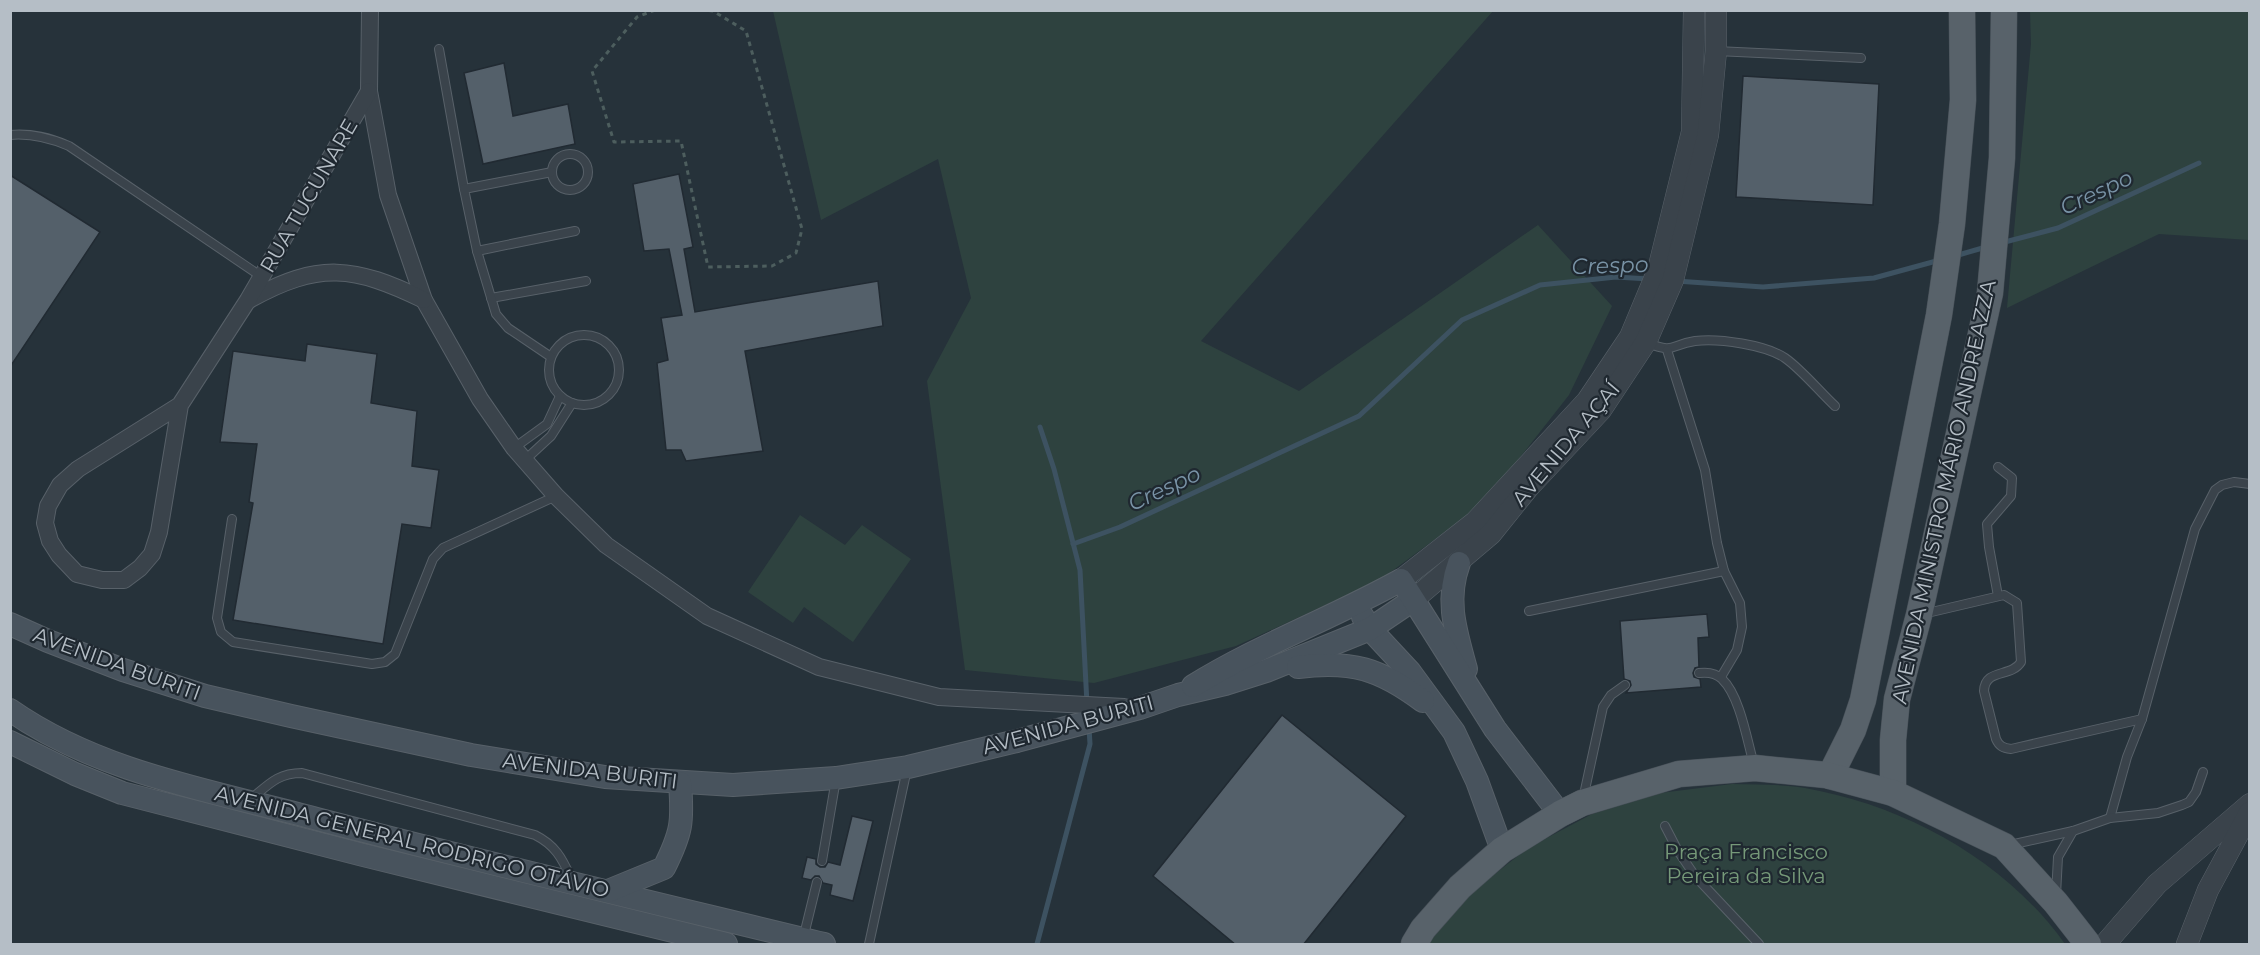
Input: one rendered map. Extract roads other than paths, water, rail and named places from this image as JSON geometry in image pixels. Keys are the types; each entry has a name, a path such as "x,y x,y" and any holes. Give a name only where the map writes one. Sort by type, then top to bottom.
{"main road":[{"name":"AVENIDA MINISTRO MÁRIO ANDREAZZA","path":"1830,776 1853,730 1863,700 1939,315 1952,224 1963,100 1962,10"},
{"name":"AVENIDA MINISTRO MÁRIO ANDREAZZA","path":"1893,793 1893,740 1897,699 1919,615 1990,293 2002,158 2004,10"},
{"path":"1459,563 1453,580 1454,626 1473,694"},
{"path":"1401,580 1495,729 1571,809"},
{"name":"AVENIDA BURITI","path":"1178,695 1226,665 1356,605 1401,580"},
{"name":"AVENIDA BURITI","path":"10,624 123,670 216,699 471,755 605,777 733,785 836,778 908,766 1017,741 1140,708 1266,671 1370,629 1413,600"},
{"path":"1356,605 1370,629 1410,672 1454,732 1477,781 1502,850"},
{"path":"1266,671 1329,663 1370,671 1397,682 1442,715"},
{"name":"AVENIDA GENERAL RODRIGO OTÁVIO","path":"13,713 58,739 127,768 249,801 814,942"},
{"name":"AVENIDA GENERAL RODRIGO OTÁVIO","path":"10,742 75,774 122,793 352,853 726,945"},
{"path":"1414,945 1423,928 1460,887 1502,850 1571,809 1679,774 1755,768 1830,776 1893,793 2004,846 2056,903 2088,945"},
{"path":"608,891 664,868 678,842 682,816 680,783"}],"street":[{"path":"370,10 369,91 388,195 424,300 480,399 520,454 556,496 606,545 707,616 819,667 939,697 1140,708"},
{"name":"AVENIDA AÇAÍ","path":"1401,580 1475,522 1587,401 1638,339 1658,270 1692,132 1694,10"},
{"name":"AVENIDA AÇAÍ","path":"1413,600 1491,534 1528,488 1600,411 1638,339 1673,280 1708,135 1716,51 1716,10"},
{"name":"RUA TUCUNARE","path":"180,405 78,469 60,485 48,506 45,523 50,541 59,555 77,574 102,580 124,580 140,568 152,554 159,532 180,405 248,300 268,281 369,91"},
{"name":"RUA TUCUNARE","path":"268,281 332,272 362,274 392,284 424,300"},
{"path":"2105,945 2157,884 2250,804"},
{"path":"2187,945 2208,890 2250,812"}],"lane":[{"path":"440,49 464,189 477,251 491,298 500,321 551,357"},
{"path":"1716,51 1861,58"},
{"path":"10,135 48,137 69,146 268,281"},
{"path":"573,153 581,157 588,166 588,178 584,184 574,190 567,190 557,184 552,172 559,157 573,153"},
{"path":"464,189 552,172"},
{"path":"477,251 575,231"},
{"path":"491,298 586,280"},
{"path":"592,335 603,340 617,357 619,369 617,382 610,393 600,401 588,405 572,403 560,396 552,384 549,370 551,357 560,344 570,337 592,335"},
{"path":"1638,339 1667,350 1695,341 1758,347 1785,358 1835,406"},
{"path":"1667,350 1705,470 1724,571 1740,603 1742,627 1737,650 1721,677"},
{"path":"520,454 546,424 560,396"},
{"path":"520,454 551,436 572,403"},
{"path":"1998,467 2012,478 2011,496 1987,524 1998,596"},
{"path":"2110,818 2127,757 2142,719 2192,539 2207,501 2222,485 2234,482 2250,484"},
{"path":"232,519 217,618 221,632 233,642 372,664 385,662 395,654 433,559 443,548 556,496"},
{"path":"1529,611 1724,571"},
{"path":"1919,615 2004,595 2018,603 2021,662 2017,668 1994,675 1984,684 1999,745 2005,748 2011,749 2142,719"},
{"path":"1700,673 1708,672 1721,677 1733,694 1755,768"},
{"path":"1571,809 1603,707 1611,694 1625,684"},
{"path":"869,945 908,766"},
{"path":"2004,846 2073,831 2110,818 2158,813 2189,802 2196,792 2203,772"},
{"path":"249,801 275,779 288,773 302,773 535,835 547,841 557,850 572,882"},
{"path":"822,861 836,778"},
{"path":"1665,826 1695,876 1759,945"},
{"path":"2056,903 2058,857 2073,831"},
{"path":"814,942 817,882"}],"waterway":[{"name":"Crespo","path":"2001,243 2058,228 2199,163"},
{"name":"Crespo","path":"1955,256 1986,247"},
{"name":"Crespo","path":"1676,281 1763,287 1874,278 1940,260"},
{"name":"Crespo","path":"1073,544 1120,527 1359,416 1462,320 1540,285 1616,277 1649,279"},
{"name":"Crespo","path":"1040,427 1054,469 1080,570 1087,704"},
{"name":"Crespo","path":"1037,944 1090,744 1089,728"}],"park label":[{"name":"Praça Francisco Pereira da Silva","path":"1746,864"}]}
